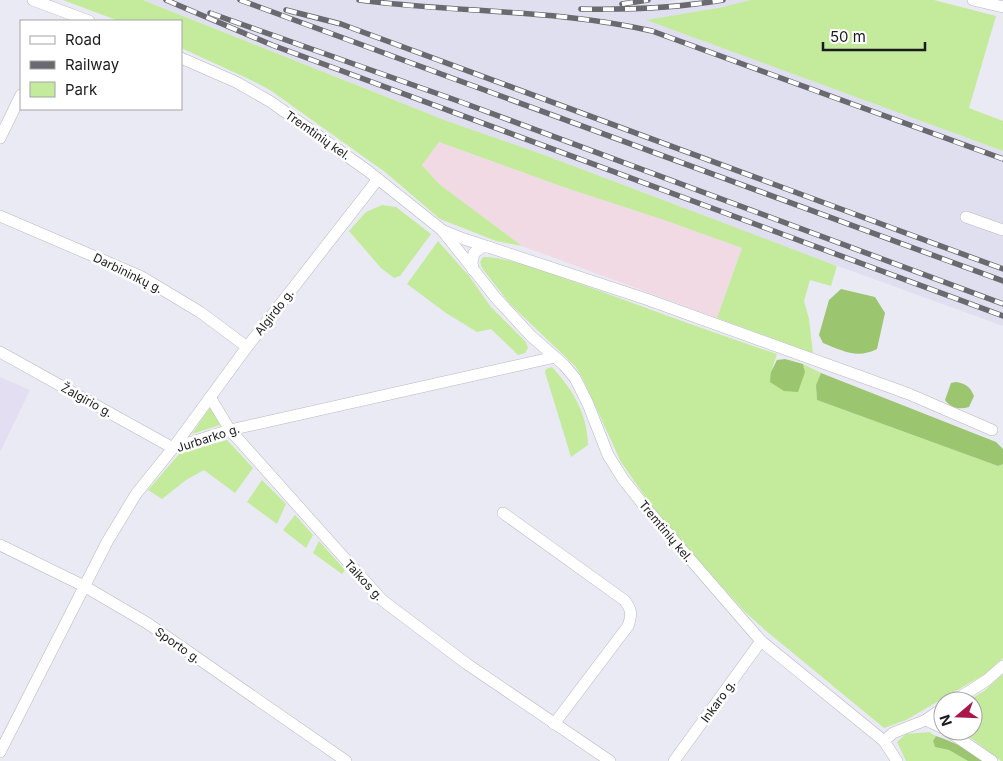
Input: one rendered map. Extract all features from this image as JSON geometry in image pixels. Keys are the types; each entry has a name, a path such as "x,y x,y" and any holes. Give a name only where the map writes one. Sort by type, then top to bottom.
{"street":[{"path":"33,0 86,20"},
{"path":"973,0 1003,7"},
{"path":"55,20 60,10"},
{"name":"Tremtinių kel.","path":"182,58 236,82 271,102 378,180 442,230 502,305 575,378 588,404 608,455 622,479 645,507 761,641 884,741 897,761"},
{"path":"0,138 20,97"},
{"name":"Algirdo g.","path":"173,448 247,347 378,180"},
{"name":"Darbininkų g.","path":"0,216 140,276 200,312 247,347"},
{"path":"966,217 1003,230"},
{"name":"Tremtinių kel.","path":"442,230 646,299 909,394 992,430"},
{"path":"473,270 474,253 482,247 489,247"},
{"name":"Žalgirio g.","path":"0,352 173,448"},
{"name":"Jurbarko g.","path":"0,752 84,586 136,494 173,448 230,430 555,358"},
{"name":"Taikos g.","path":"210,397 230,430 382,600 467,664 610,761"},
{"path":"503,513 624,600 630,608 631,617 628,626 554,724"},
{"name":"Sporto g.","path":"0,545 84,586 147,623 346,761"},
{"name":"Inkaro g.","path":"674,761 761,641"},
{"path":"970,691 987,680 1003,666"},
{"path":"884,741 894,733 926,720 933,715"},
{"path":"926,720 933,723"},
{"path":"963,741 992,761"}],"shaded area":[{"path":"144,0 677,0 664,4 694,0 751,0 719,8 647,20 1003,151 1003,326 802,253 547,156 447,121"},
{"path":"439,142 742,248 717,318 522,246 439,184 422,165"},
{"path":"0,377 30,390 0,452"}],"green space":[{"path":"63,0 143,0 447,121 547,156 837,266 831,286 810,280 804,301 809,319 813,353 717,318 742,248 439,142 422,165 439,184 522,246 496,241 440,219 385,172 270,90 182,48 182,20 116,20"},
{"path":"751,0 934,0 996,16 969,108 1003,121 1003,151 646,20 718,8"},
{"path":"382,205 396,207 431,234 400,276 394,278 381,268 349,231 366,212"},
{"path":"438,241 469,276 491,307 526,342 528,348 525,353 518,355 491,329 477,332 446,313 407,284"},
{"path":"483,257 495,258 534,268 777,354 771,372 805,372 803,364 821,373 816,385 817,400 998,466 1003,464 1003,658 985,674 956,691 933,691 933,704 906,720 884,728 745,612 697,559 651,505 621,462 582,377 575,366 510,304 482,268 480,262"},
{"path":"841,289 875,297 885,313 877,349 856,354 823,343 819,335 829,300"},
{"path":"785,359 803,364 805,372 798,392 784,391 770,382 771,372 777,360"},
{"path":"552,367 578,403 585,423 588,445 571,457 545,372 546,369"},
{"path":"821,373 996,442 1003,449 1003,464 998,466 817,400 816,385"},
{"path":"956,382 965,385 973,393 974,396 969,407 956,408 945,400 951,383"},
{"path":"210,407 220,425 192,434"},
{"path":"227,440 253,468 235,493 204,470 186,480 162,499 148,490 180,453"},
{"path":"262,480 286,504 277,524 247,502"},
{"path":"295,515 313,535 306,548 283,530"},
{"path":"319,541 345,570 342,574 313,553"},
{"path":"1003,674 1003,761 975,741 983,741 984,691"},
{"path":"929,732 933,734 935,747 949,750 968,761 906,761 897,742 906,734"},
{"path":"933,741 949,741 973,753 983,761 968,761 949,750 935,747"}],"railway":[{"path":"166,0 272,45 1003,316"},
{"path":"240,0 1003,281"},
{"path":"359,0 543,15 616,24 652,31 1003,159"},
{"path":"622,4 648,0"},
{"path":"581,9 652,8 723,0"},
{"path":"286,10 341,24 1003,269"},
{"path":"210,13 461,102 1003,304"}]}
